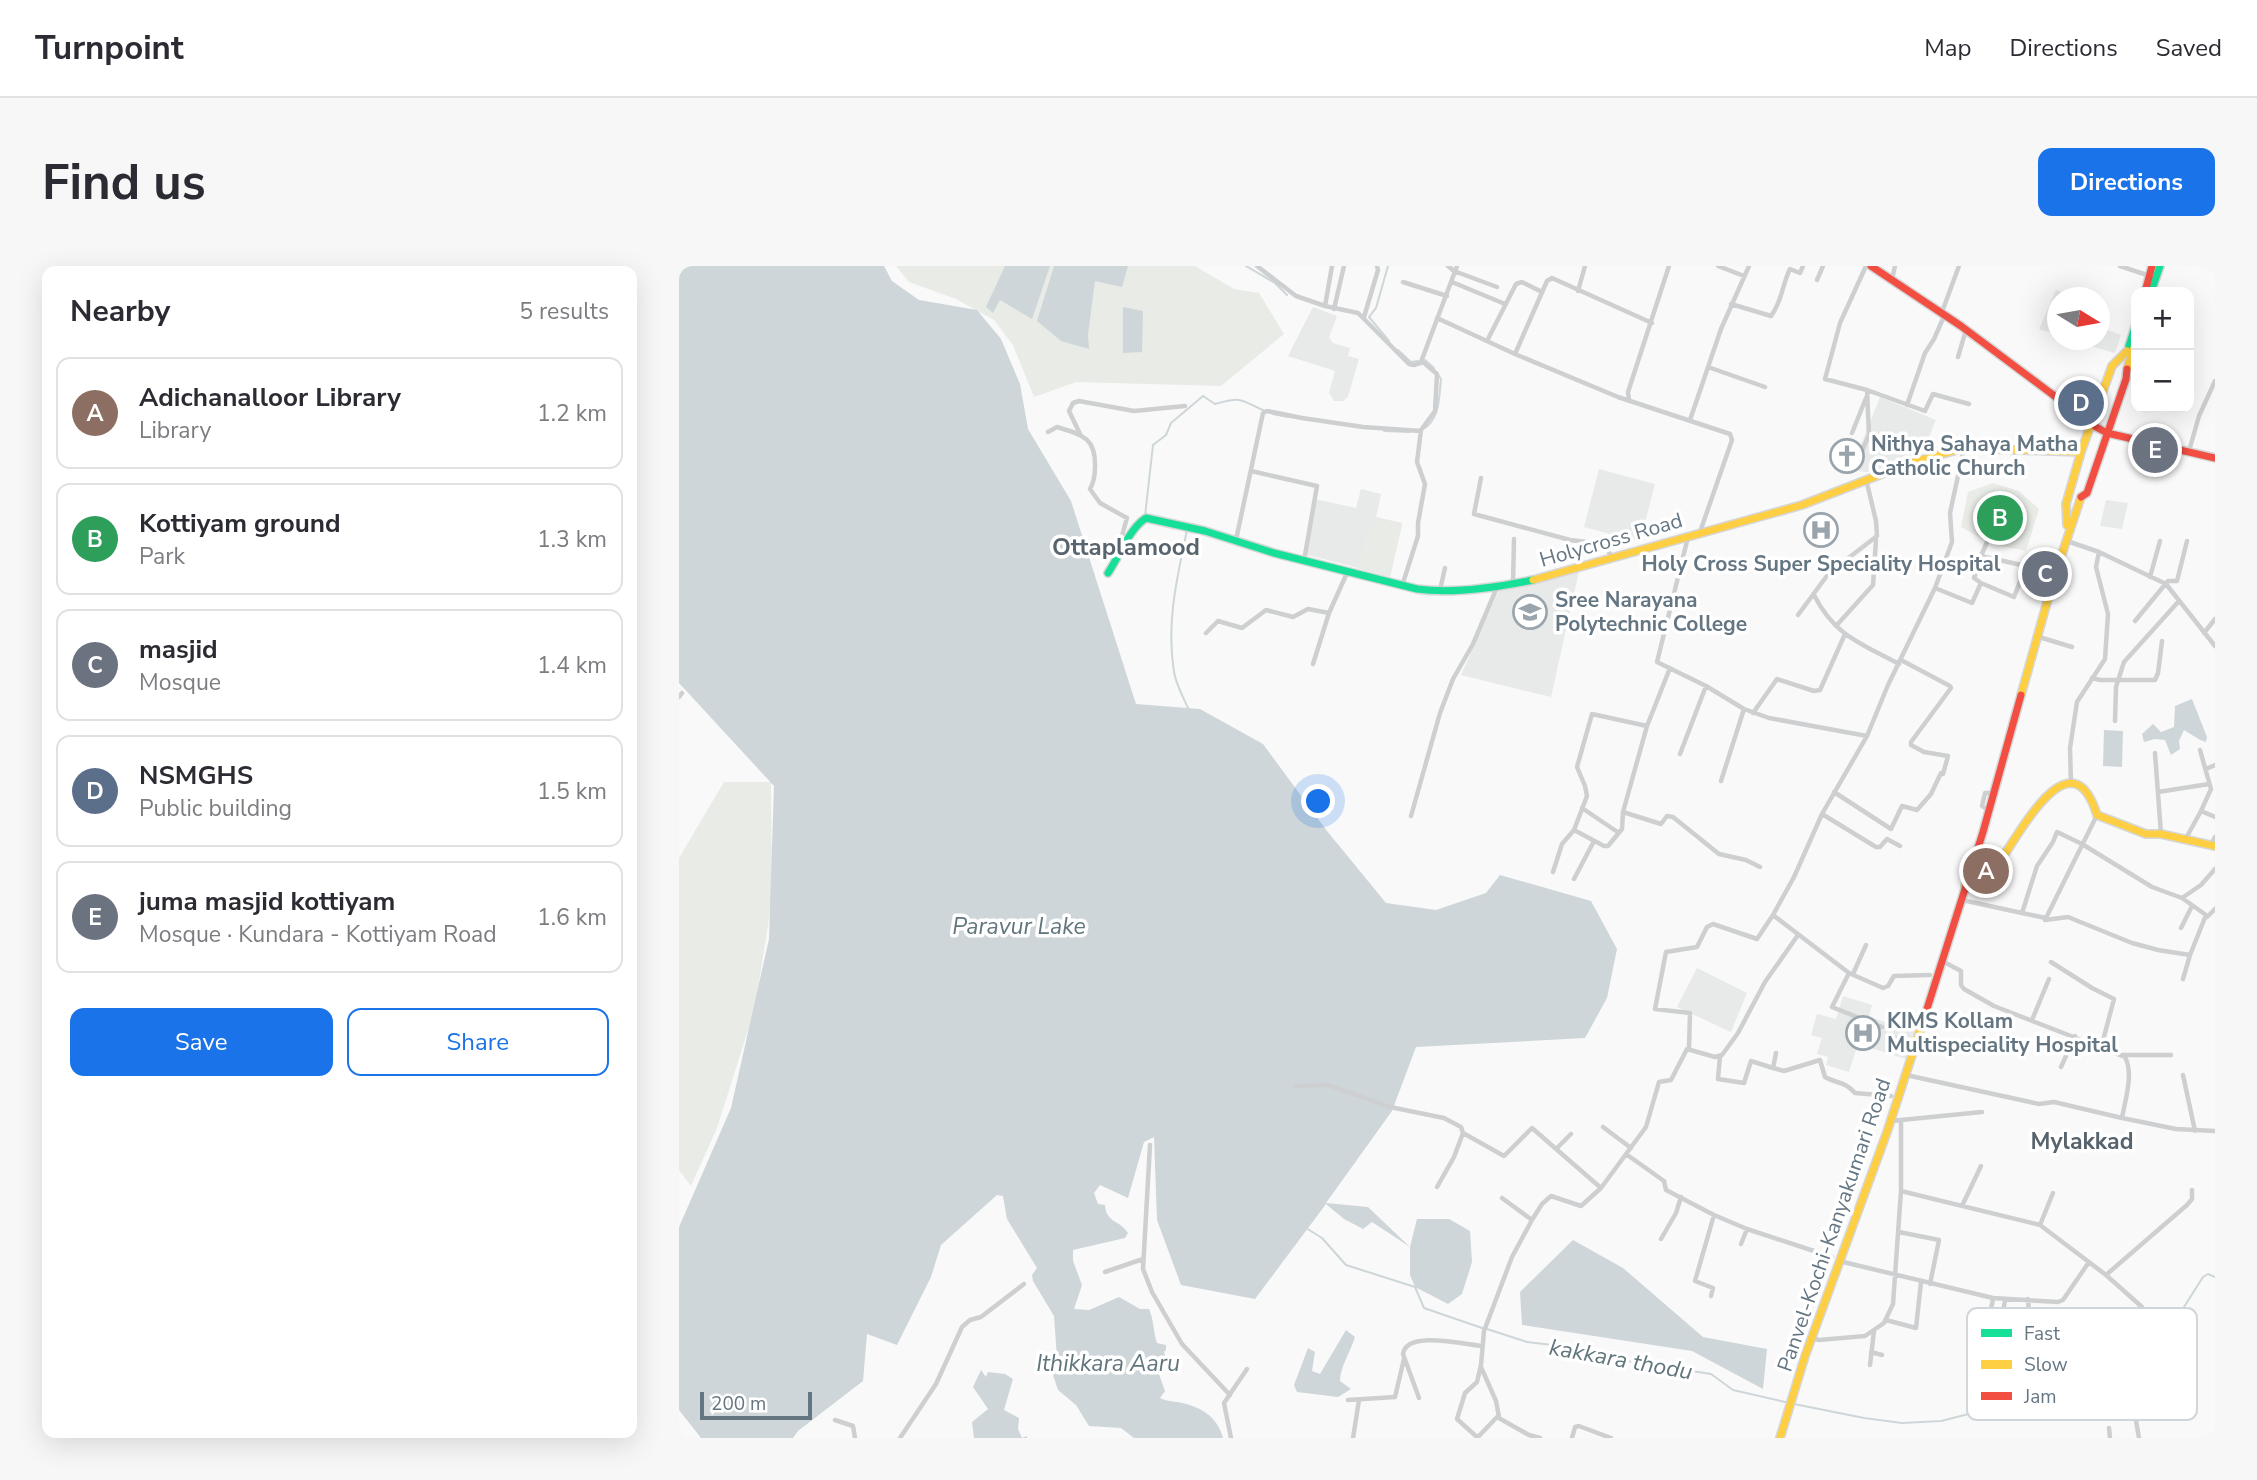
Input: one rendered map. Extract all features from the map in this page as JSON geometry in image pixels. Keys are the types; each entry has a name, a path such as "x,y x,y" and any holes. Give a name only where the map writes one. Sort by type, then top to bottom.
{"main road":[{"path":"1869,266 1943,313 2094,425 2108,431 2215,458"},
{"path":"2148,287 2147,275 2155,266"},
{"path":"2149,287 2155,266"},
{"path":"2053,581 2067,525 2066,504 2081,452 2094,425 2112,366 2127,351 2131,339"},
{"path":"2053,581 2081,497 2087,493 2126,379 2133,350"},
{"name":"Holycross Road","path":"1126,545 1135,525 1143,519 1174,523 1347,573 1402,586 1431,591 1513,584 1802,505 1910,463 1964,448 2081,452"},
{"path":"1108,573 1126,545"},
{"name":"Panvel-Kochi-Kanyakumari Road","path":"1780,1438 1836,1259 1890,1121 1942,962 1989,811 2053,581"},
{"path":"1965,886 1976,886 1987,876 2045,796 2071,783 2079,783 2085,787 2097,815 2146,834 2161,834 2213,846"}],"street":[{"path":"1258,266 1296,296 1334,309 1351,310 1364,317 1409,363 1427,363 1437,374 1434,413 1421,432 1417,462 1425,484 1417,523 1418,536 1402,586"},
{"path":"1325,306 1332,266"},
{"path":"1334,309 1344,266"},
{"path":"1364,317 1377,266"},
{"path":"1448,266 1497,287"},
{"path":"1578,291 1585,266"},
{"path":"1630,401 1628,392 1669,266"},
{"path":"1718,266 1744,276"},
{"path":"1690,420 1731,304 1749,266"},
{"path":"1731,304 1772,316 1790,270 1800,274 1803,266"},
{"path":"1817,280 1823,266"},
{"path":"1869,266 1840,323 1825,379 1925,411 1933,394 1969,404"},
{"path":"1892,279 1895,266"},
{"path":"1907,405 1924,352 1934,339 1959,266"},
{"path":"2120,266 2147,275"},
{"path":"1421,362 1455,269"},
{"path":"1515,354 1547,281 1552,278 1652,323"},
{"path":"1403,282 1447,296"},
{"path":"1452,282 1505,304"},
{"path":"1487,341 1519,282 1542,292"},
{"path":"1437,318 1515,354 1630,401 1730,434 1732,436 1700,532"},
{"path":"1958,357 1966,330"},
{"path":"1708,367 1765,387"},
{"path":"2189,451 2199,416 2215,382"},
{"path":"1852,433 1867,392"},
{"path":"1856,464 1869,435 1867,392"},
{"path":"1080,434 1069,411 1073,403 1079,401 1134,411 1185,406"},
{"path":"1237,540 1266,412 1363,427 1421,432"},
{"path":"1048,432 1057,426 1080,434 1090,442 1094,451 1093,483 1090,489 1100,503 1127,518 1121,539 1126,545"},
{"path":"1499,1417 1495,1418 1478,1438 1457,1419 1465,1393 1477,1382 1484,1331 1512,1258 1532,1220 1549,1197 1581,1206 1601,1188 1646,1127 1660,1082 1671,1080 1689,1049 1690,1013 1655,1009 1666,952 1697,947 1707,927 1713,924 1757,939 1773,915 1834,791 1867,736 1935,588 1952,542 1950,513 1964,448"},
{"path":"1251,471 1317,486 1304,561"},
{"path":"1481,478 1474,514 1570,540 1603,544 1613,558"},
{"path":"1836,626 1873,585 1877,527 1866,479"},
{"path":"1688,536 1657,662 1753,713 1867,736"},
{"path":"1513,584 1514,539"},
{"path":"1798,615 1829,573 1875,539"},
{"path":"2067,541 2099,552 2166,584 2215,646"},
{"path":"2150,577 2160,541"},
{"path":"2135,621 2169,581 2177,580 2187,541"},
{"path":"1987,542 1974,578 1982,583 2014,597 2027,566"},
{"path":"2071,783 2070,748 2077,702 2105,659 2108,621 2096,567 2099,552"},
{"path":"1981,556 2049,569"},
{"path":"1440,590 1445,568"},
{"path":"1313,664 1329,613 1347,573"},
{"path":"1935,588 1972,603 1982,583"},
{"path":"1411,816 1440,713 1453,679 1473,645 1498,585"},
{"path":"1814,595 1825,617 1845,634 1951,688 1911,742 1924,752 1948,756 1943,774 1941,773 1931,794 1917,810 1902,806 1891,829 1834,791"},
{"path":"2115,721 2115,695 2127,658 2179,601"},
{"path":"1206,633 1218,621 1242,628 1266,610 1293,617 1308,609 1329,613"},
{"path":"2204,633 2215,619"},
{"path":"1753,713 1777,679 1814,691 1820,690 1845,634"},
{"path":"2038,637 2072,647"},
{"path":"2091,678 2155,680 2162,641"},
{"path":"1574,830 1607,846 1622,829 1623,813 1647,726 1670,668"},
{"path":"1680,754 1706,686"},
{"path":"1721,781 1744,709"},
{"path":"1553,872 1562,844 1574,830 1587,791 1577,770 1583,737 1592,714 1647,726"},
{"path":"2185,840 2211,789 2200,750"},
{"path":"2155,753 2161,834"},
{"path":"2206,769 2215,765"},
{"path":"2158,792 2209,784"},
{"path":"1582,808 1619,833"},
{"path":"2201,811 2215,817"},
{"path":"1623,813 1661,824 1667,816 1673,817 1719,855 1745,860 1760,867"},
{"path":"1822,814 1876,847 1886,839 1900,846"},
{"path":"2045,919 2097,815"},
{"path":"2022,913 2037,866 2057,832 2082,844 2152,887 2182,898 2206,917"},
{"path":"2213,846 2215,837"},
{"path":"1574,879 1594,841"},
{"path":"2182,898 2201,885 2215,869"},
{"path":"1961,900 2045,919 2068,917 2132,943 2190,955"},
{"path":"2181,928 2192,906"},
{"path":"2183,979 2206,917 2215,909"},
{"path":"1773,915 1851,973 1885,988 1894,976 1930,975"},
{"path":"1798,935 1765,982 1738,1033 1720,1056 1717,1077 1720,1081 1744,1083 1751,1060 1784,1071 1820,1060 1825,1077 1848,1085 1854,1093 1891,1096"},
{"path":"1866,945 1832,1007 1882,1027"},
{"path":"1942,962 1961,971 1961,985 1964,989 1994,1006 2121,1055 2171,1055"},
{"path":"2051,962 2114,999 2101,1049"},
{"path":"2032,1020 2049,979"},
{"path":"2061,1067 2075,1036"},
{"path":"1889,1037 1909,1042"},
{"path":"1689,1049 1720,1056"},
{"path":"1773,1068 1776,1053"},
{"path":"2121,1055 2127,1061 2127,1091 2122,1118"},
{"path":"1906,1074 2039,1104 2054,1102 2122,1118 2195,1131 2215,1131"},
{"path":"2183,1075 2195,1131"},
{"path":"1296,1086 1328,1085 1390,1107 1444,1118 1461,1127 1463,1133 1454,1157 1437,1186"},
{"path":"1890,1121 1982,1112"},
{"path":"1812,1338 1865,1336 1886,1320 1893,1304 1899,1232 1902,1120"},
{"path":"1603,1127 1631,1148"},
{"path":"1463,1133 1504,1156 1532,1128 1601,1188"},
{"path":"1557,1148 1571,1134"},
{"path":"1150,1145 1143,1269 1152,1292 1182,1343 1230,1395"},
{"path":"1626,1154 1664,1181 1666,1189 1714,1215 1836,1259 1920,1282 2005,1300 2060,1302 2089,1262"},
{"path":"1962,1206 1981,1166"},
{"path":"1901,1191 2040,1225 2106,1275 2142,1308"},
{"path":"2106,1275 2187,1205 2192,1199 2192,1191"},
{"path":"2040,1225 2053,1193"},
{"path":"1661,1239 1676,1213 1681,1197"},
{"path":"1502,1198 1532,1220"},
{"path":"1711,1296 1713,1288 1695,1281 1714,1215"},
{"path":"1741,1244 1747,1228"},
{"path":"1899,1232 1939,1240 1930,1284"},
{"path":"1105,1272 1143,1259"},
{"path":"1886,1320 1916,1328 1920,1282"},
{"path":"900,1438 936,1384 962,1327 970,1320 981,1317 1024,1283"},
{"path":"1991,1308 1993,1298"},
{"path":"2028,1299 2029,1308"},
{"path":"2004,1308 2005,1300"},
{"path":"1870,1365 1875,1331"},
{"path":"1419,1398 1403,1350 1407,1344 1414,1340 1481,1346"},
{"path":"1871,1352 1882,1354"},
{"path":"1347,1400 1395,1397 1405,1359"},
{"path":"1481,1366 1496,1401 1499,1417 1529,1435 1540,1438"},
{"path":"1231,1438 1224,1406 1248,1369"},
{"path":"1353,1438 1360,1400"},
{"path":"835,1420 853,1426 855,1438"},
{"path":"2136,1420 2139,1438"},
{"path":"1572,1438 1575,1427 1579,1426 1611,1438"},
{"path":"2109,1428 2110,1438"}],"shaded area":[{"path":"896,266 1195,266 1234,289 1259,293 1284,334 1221,386 1076,382 1034,397 1013,345 994,320 956,299 909,282"},
{"path":"1313,307 1337,316 1329,337 1333,343 1350,348 1348,356 1359,359 1348,397 1343,401 1334,401 1329,393 1335,371 1288,356"},
{"path":"2047,311 2047,332 2039,329"},
{"path":"2110,331 2121,335 2115,353 2105,350 2110,350"},
{"path":"1880,397 1936,420 1922,454 1882,470 1851,470"},
{"path":"1599,469 1655,484 1640,542 1584,527"},
{"path":"1993,483 2019,491 2039,509 2026,551 1992,544 1961,527 1968,492"},
{"path":"1361,489 1381,494 1376,517 1402,523 1390,576 1304,554 1315,499 1356,508"},
{"path":"2106,500 2128,503 2122,529 2100,526"},
{"path":"1376,519 1402,525 1390,577 1356,568 1361,558 1364,538"},
{"name":"Sree Narayana Polytechnic College","path":"1579,571 1551,697 1461,675 1500,588"},
{"path":"724,782 771,782 772,899 755,1008 717,1128 691,1186 679,1170 679,858"},
{"path":"1697,968 1747,993 1731,1032 1677,1007"},
{"name":"KIMS Kollam Multispeciality Hospital","path":"1843,996 1872,1005 1869,1017 1915,1031 1906,1059 1858,1044 1849,1072 1826,1065 1828,1057 1817,1054 1822,1038 1811,1035 1817,1014 1836,1019"}],"water":[{"name":"Paravur Lake","path":"679,266 884,266 892,281 919,300 977,310 1001,339 1020,384 1028,429 1071,501 1136,704 1200,709 1263,744 1327,831 1386,903 1436,910 1486,893 1500,875 1591,901 1617,949 1607,998 1585,1038 1416,1047 1392,1111 1326,1203 1368,1207 1410,1247 1372,1222 1363,1229 1344,1219 1326,1204 1255,1299 1181,1285 1157,1220 1154,1137 1144,1142 1128,1198 1100,1185 1094,1193 1098,1204 1105,1205 1108,1215 1128,1233 1125,1238 1073,1250 1073,1261 1082,1285 1074,1309 1089,1310 1119,1297 1140,1309 1149,1309 1157,1343 1166,1345 1165,1369 1159,1374 1165,1391 1160,1398 1193,1406 1206,1413 1216,1423 1223,1438 1134,1438 1121,1428 1089,1426 1076,1405 1058,1390 1053,1375 1057,1358 1054,1316 1033,1281 1032,1275 1037,1268 1007,1219 1003,1196 997,1195 941,1245 931,1277 897,1345 867,1334 863,1381 798,1431 793,1438 701,1438 679,1410 679,1227 731,1108 769,939 774,786 679,683"},
{"path":"1005,266 1050,266 1032,319 1000,300 993,313 986,307"},
{"path":"1054,266 1128,266 1122,287 1095,281 1088,334 1089,349 1061,341 1037,321"},
{"path":"1123,307 1143,311 1142,352 1123,353"},
{"path":"2192,699 2207,737 2206,742 2184,730 2179,741 2180,749 2171,755 2165,740 2144,742 2142,734 2153,724 2161,732 2174,727 2175,706"},
{"path":"2104,730 2123,731 2122,767 2103,766"},
{"path":"1417,1219 1449,1219 1470,1231 1472,1262 1462,1294 1448,1304 1415,1287 1410,1275 1410,1247"},
{"path":"1573,1240 1623,1268 1703,1337 1767,1349 1763,1389 1692,1351 1522,1325 1520,1292"},
{"path":"1346,1330 1355,1337 1340,1381 1351,1389 1338,1397 1297,1392 1294,1385 1308,1348 1315,1352 1312,1371 1320,1374"},
{"name":"Ithikkara Aaru","path":"981,1370 986,1377 988,1372 1005,1374 1013,1379 1004,1410 1019,1418 1018,1429 1022,1438 974,1438 972,1422 988,1409 973,1387"}],"waterway":[{"path":"1246,266 1275,283 1287,295"},
{"path":"1388,266 1376,308 1369,317 1389,341"},
{"path":"1398,350 1411,362 1418,361"},
{"path":"1425,360 1434,368"},
{"path":"1425,428 1434,418 1438,406 1439,376"},
{"path":"1145,516 1153,445 1166,435 1171,423 1203,396 1215,404 1241,400 1265,411"},
{"path":"1273,414 1288,417"},
{"path":"1384,431 1410,432"},
{"path":"1187,530 1174,601 1171,636 1175,677 1188,708"},
{"name":"kakkara thodu","path":"1306,1228 1322,1238 1346,1265 1415,1287 1424,1308 1482,1328"},
{"name":"kakkara thodu","path":"2183,1308 2203,1277 2208,1274 2215,1277"},
{"name":"kakkara thodu","path":"1487,1329 1527,1342 1711,1374 1733,1390 1785,1402"},
{"name":"kakkara thodu","path":"1794,1404 1902,1423 1941,1421 1967,1414"}],"traffic: fast":[{"path":"2153,287 2160,266"},
{"path":"2129,346 2131,340"},
{"path":"1108,573 1130,535 1146,518 1205,531 1274,553 1417,589 1460,590 1533,580"}],"traffic: slow":[{"path":"2127,369 2133,350"},
{"path":"2067,525 2066,504 2081,452 2112,366 2127,351"},
{"path":"1533,580 1802,505 1910,463 1964,448 2081,452"},
{"path":"2021,695 2053,581 2081,497"},
{"path":"1965,886 1976,886 1987,876 2034,811 2061,786 2074,784 2087,792 2097,815 2146,834 2161,834 2215,846"},
{"path":"1780,1438 1805,1356 1887,1132 1926,1012"}],"traffic: jam":[{"path":"1871,266 1961,326 2096,427"},
{"path":"2146,287 2152,266"},
{"path":"2081,497 2087,493 2126,379 2127,369"},
{"path":"2096,427 2107,433 2215,458"},
{"path":"1926,1012 1983,832 2021,695"}],"place":[{"name":"NSMGHS","path":"2081,403"},
{"name":"juma masjid kottiyam","path":"2155,450"},
{"name":"Nithya Sahaya Matha Catholic Church","path":"1847,456"},
{"name":"Kottiyam ground","path":"2000,518"},
{"name":"Holy Cross Super Speciality Hospital","path":"1821,530"},
{"name":"masjid","path":"2045,574"},
{"name":"Sree Narayana Polytechnic College","path":"1530,612"},
{"name":"Adichanalloor Library","path":"1986,871"},
{"name":"KIMS Kollam Multispeciality Hospital","path":"1863,1033"}],"district":[{"name":"Ottaplamood","path":"1126,547"},
{"name":"Mylakkad","path":"2082,1141"}]}
